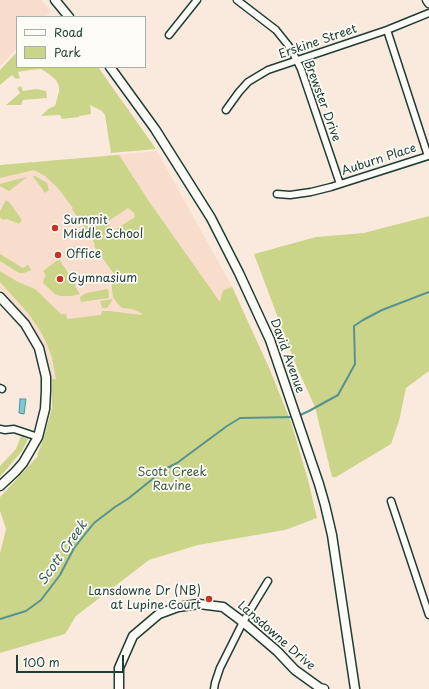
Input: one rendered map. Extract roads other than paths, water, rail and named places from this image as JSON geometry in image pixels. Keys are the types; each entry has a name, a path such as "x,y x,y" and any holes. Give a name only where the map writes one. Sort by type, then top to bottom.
{"main road":[{"path":"55,0 68,16"},
{"name":"David Avenue","path":"111,68 155,129 211,218 239,273 270,340 319,484 332,535 355,689"},
{"path":"0,297 29,330 39,348 46,377 45,409 38,437 23,463 0,486"},
{"name":"Lansdowne Drive","path":"119,689 119,668 133,636 159,614 178,607 199,604 224,607 277,651 295,670 320,688 324,689"}],"street":[{"path":"169,35 197,0"},
{"name":"Brewster Drive","path":"237,0 276,30 288,45 297,60 340,184"},
{"name":"Erskine Street","path":"226,110 238,92 248,82 268,70 387,30 429,13"},
{"name":"Auburn Place","path":"277,194 290,196 311,192 428,156 387,30"},
{"path":"0,428 5,430 14,429 38,437"},
{"path":"391,501 429,615"},
{"path":"214,689 220,668 243,622 268,581"}],"water":[{"path":"20,399 26,399 24,414 19,413"}],"waterway":[{"name":"Scott Creek","path":"298,416 338,395 355,364 354,326 382,310 429,292"},
{"name":"Scott Creek","path":"0,619 26,611 41,600 60,575 74,548 94,523 129,498 165,469 177,463 227,426 240,418 294,417"}],"place":[{"name":"Summit Middle School","path":"55,228"},
{"name":"Office","path":"58,255"},
{"name":"Gymnasium","path":"60,279"},
{"name":"Lansdowne Dr (NB) at Lupine Court","path":"209,599"}],"park label":[{"name":"Scott Creek Ravine","path":"172,480"}]}
